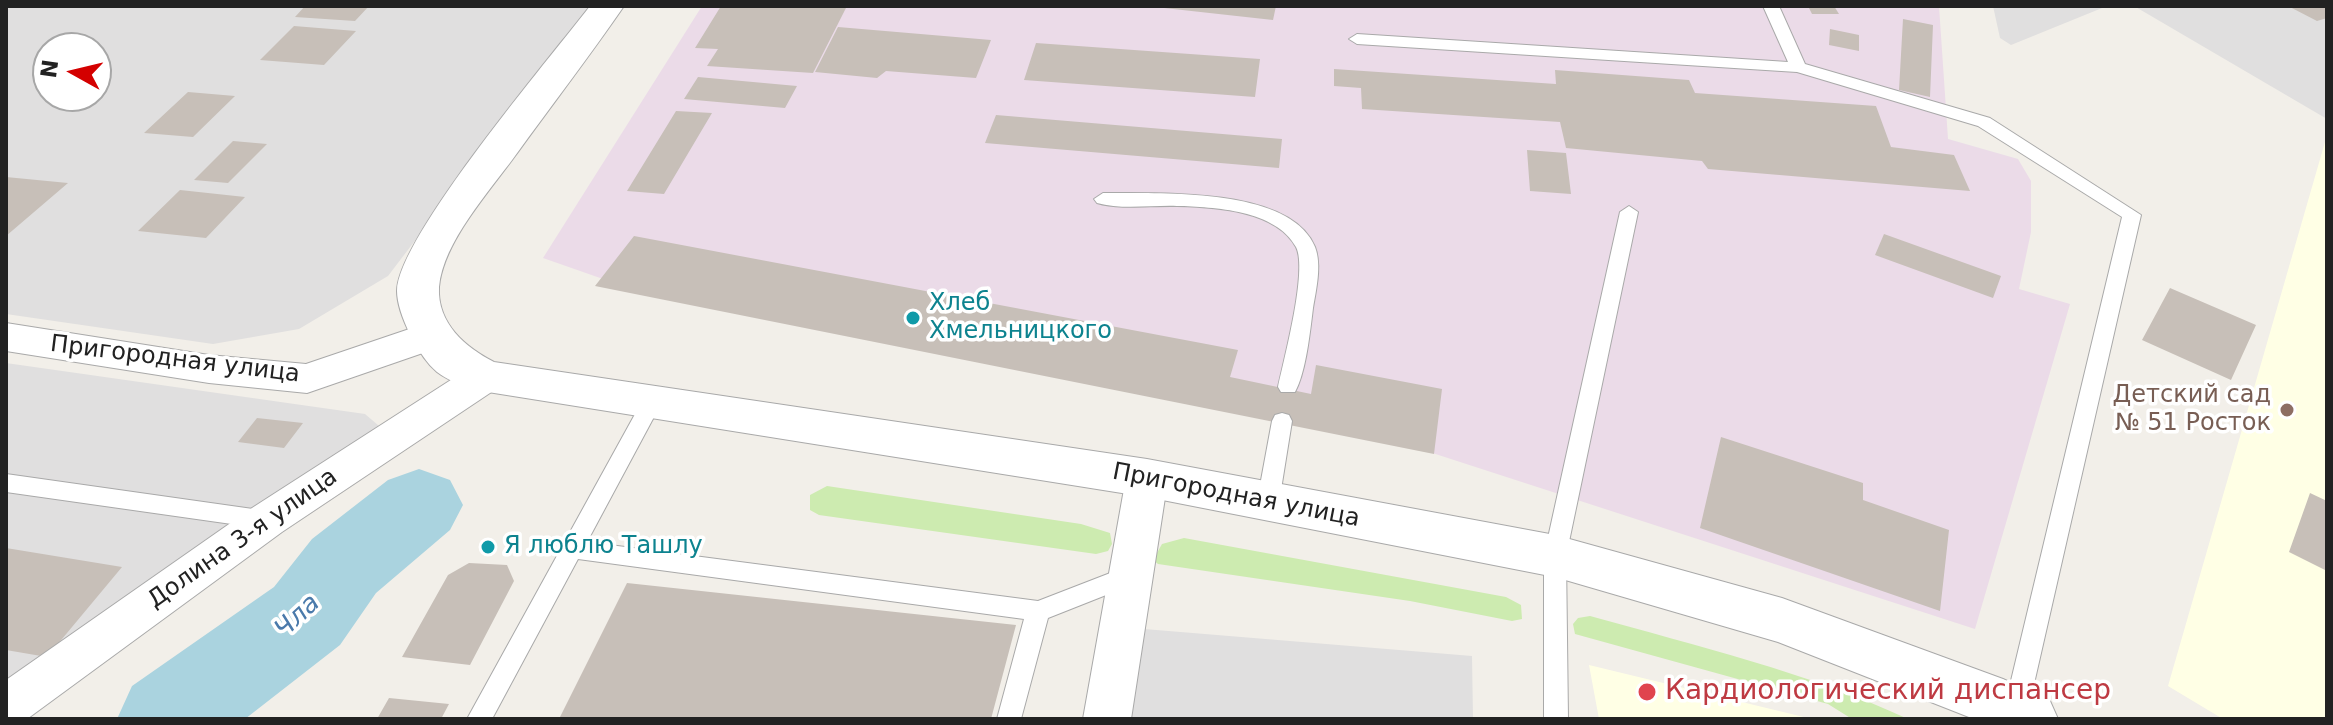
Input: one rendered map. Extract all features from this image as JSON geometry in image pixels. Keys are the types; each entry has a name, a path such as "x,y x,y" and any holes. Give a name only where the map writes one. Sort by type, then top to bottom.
{"street":[{"name":"Пригородная улица","path":"607,6 454,211 422,265 420,302 433,335 452,360 485,377 1147,478 1555,556 1782,621 2024,715"},
{"name":"Пригородная улица","path":"6,337 209,369 307,379 433,335"},
{"name":"Долина 3-я улица","path":"10,700 267,520 485,377"},
{"path":"1107,719 1147,478"}],"lane":[{"path":"1771,6 1798,67"},
{"path":"1357,39 1798,67 1984,122 2132,215 2024,715"},
{"path":"1103,199 1234,205 1270,216 1291,229 1306,247 1308,273 1288,387"},
{"path":"1556,719 1555,556 1629,212"},
{"path":"479,719 652,402"},
{"path":"1268,502 1282,421"},
{"path":"6,483 267,520"},
{"path":"572,549 1038,611 1131,575"},
{"path":"1009,719 1038,611"}],"shaded area":[{"path":"6,6 594,6 388,276 299,329 213,344 6,314"},
{"path":"702,6 1939,6 1948,139 2018,159 2031,181 2031,232 2019,289 2070,304 1975,629 1417,448 603,279 543,258"},
{"path":"1993,6 2107,6 2011,45 2000,38"},
{"path":"2134,6 2327,6 2327,119"},
{"name":"Детский сад № 51 Росток","path":"2327,135 2327,719 2223,719 2168,686"},
{"path":"6,363 365,414 385,431 6,719"},
{"path":"1132,628 1472,656 1473,719 1116,719"},
{"name":"Кардиологический диспансер","path":"1589,665 1812,719 1599,719"}],"green space":[{"path":"827,486 1081,524 1110,533 1112,544 1108,551 1096,554 819,515 810,510 810,495"},
{"path":"1184,538 1506,597 1521,605 1522,619 1512,621 1410,601 1158,564 1153,560 1162,544"},
{"path":"1590,616 1791,674 1908,719 1852,719 1828,704 1575,634 1573,624 1578,618"}],"building":[{"path":"305,6 369,6 355,21 295,17"},
{"path":"721,6 847,6 813,73 707,66 718,49 695,48"},
{"path":"1146,6 1276,6 1273,20"},
{"path":"1808,6 1834,6 1839,14 1812,14"},
{"path":"2288,6 2327,6 2327,18 2317,21"},
{"path":"1903,19 1933,25 1930,97 1899,90"},
{"path":"294,26 356,31 324,65 260,60"},
{"path":"838,27 991,40 976,78 886,71 877,78 815,72"},
{"path":"1830,29 1859,35 1859,51 1829,45"},
{"path":"1036,43 1260,59 1255,97 1024,80"},
{"path":"1334,69 1556,84 1555,70 1689,80 1695,93 1876,106 1891,147 1954,155 1970,191 1708,169 1702,161 1566,148 1560,122 1362,109 1361,88 1334,86"},
{"path":"698,77 797,86 785,108 684,99"},
{"path":"188,92 235,96 193,137 144,133"},
{"path":"676,111 712,113 664,194 627,191"},
{"path":"996,115 1282,139 1279,168 985,143"},
{"path":"233,141 267,144 228,183 194,180"},
{"path":"1527,150 1566,153 1571,194 1530,191"},
{"path":"6,177 68,183 6,236"},
{"path":"180,190 245,197 206,238 138,231"},
{"path":"1884,234 2001,276 1993,298 1875,255"},
{"name":"Хлеб Хмельницкого","path":"634,236 1238,350 1230,377 1311,394 1316,365 1442,389 1434,454 595,286"},
{"path":"2170,288 2256,325 2231,380 2142,340"},
{"path":"257,418 303,423 284,448 238,442"},
{"path":"1721,437 1863,483 1863,500 1949,530 1940,611 1700,528"},
{"path":"2310,493 2327,501 2327,571 2289,552"},
{"path":"6,548 122,567 47,657 6,650"},
{"path":"469,563 507,565 514,581 470,665 402,657 448,575"},
{"path":"627,583 1016,625 991,719 559,719"},
{"path":"389,698 449,704 441,719 377,719"}],"waterway":[{"name":"Чла","path":"167,719 307,616 344,566 419,505"}],"place":[{"name":"Хлеб Хмельницкого","path":"913,318"},
{"name":"Детский сад № 51 Росток","path":"2287,410"},
{"name":"Я люблю Ташлу","path":"488,547"},
{"name":"Кардиологический диспансер","path":"1647,692"}]}
